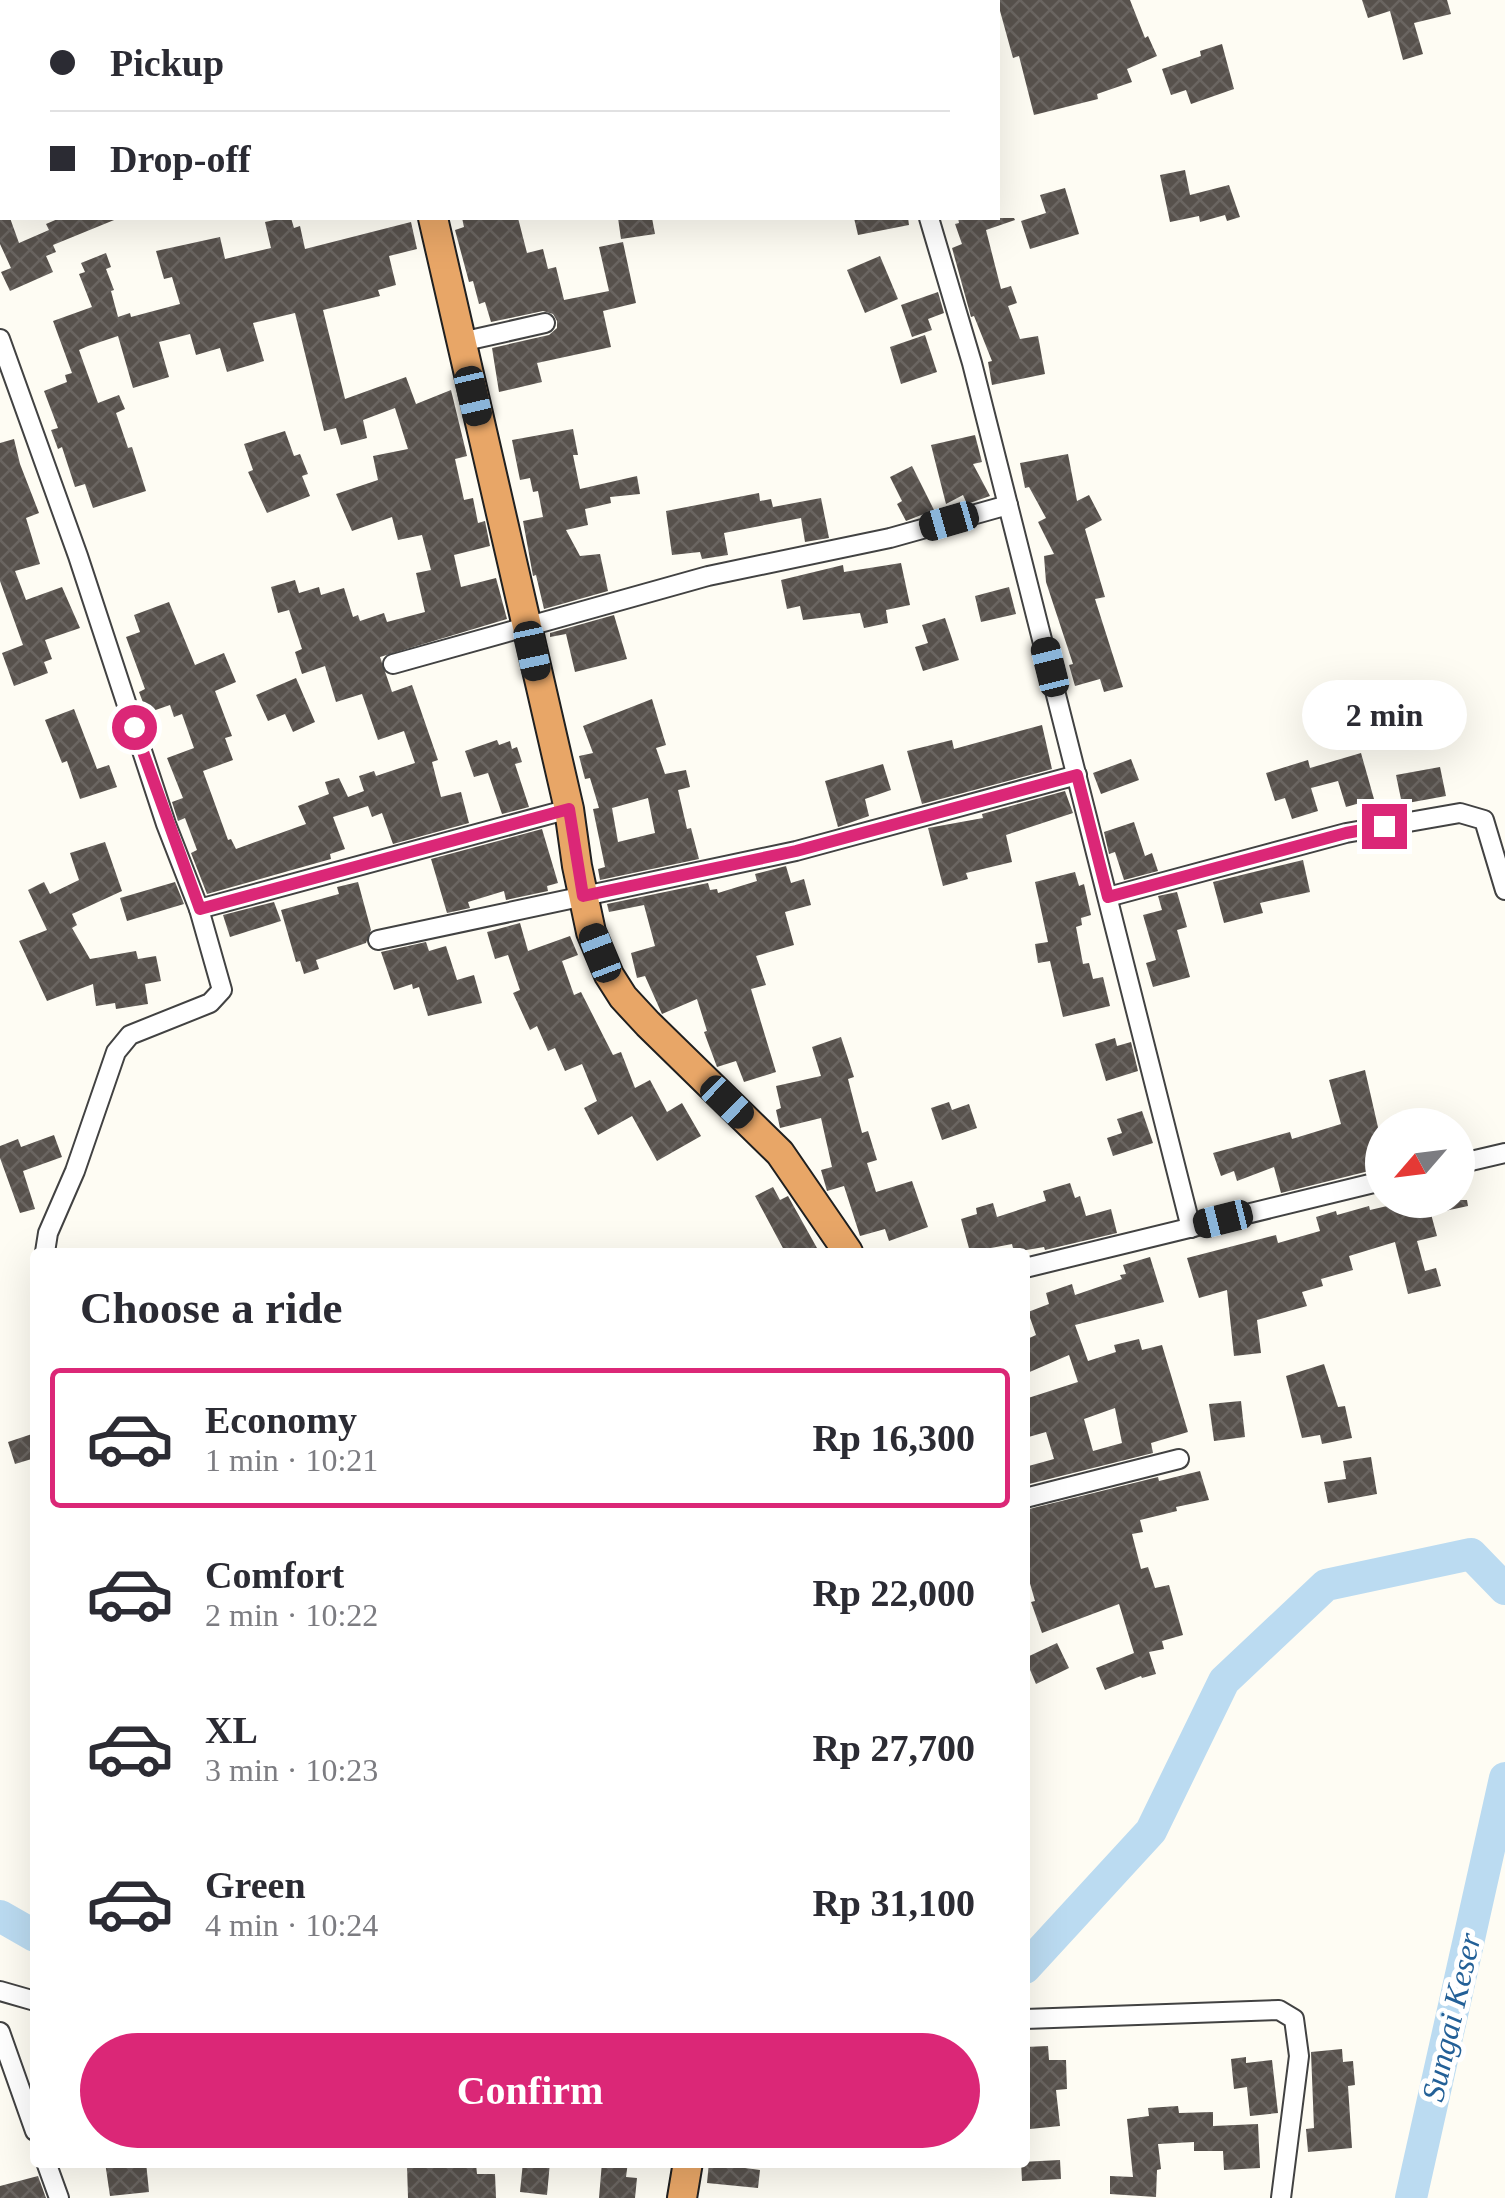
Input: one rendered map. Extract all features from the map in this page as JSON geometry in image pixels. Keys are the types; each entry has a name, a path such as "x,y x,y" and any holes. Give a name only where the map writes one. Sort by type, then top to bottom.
{"highway":[{"path":"433,220 569,809 583,896 608,975 623,997 780,1153 845,1248"},
{"path":"682,2198 687,2168"}],"street":[{"path":"930,220 972,363 1191,1228"},
{"path":"461,342 545,323"},
{"path":"0,339 78,556 166,824 200,909 222,990 210,1002 130,1035 116,1052 45,1248"},
{"path":"392,664 708,576 890,538 1008,505"},
{"path":"378,940 796,851 1077,775"},
{"path":"200,909 569,809"},
{"path":"1108,897 1346,833 1460,812 1484,820 1505,890"},
{"path":"1475,1160 1505,1153"},
{"path":"1030,1267 1365,1185"},
{"path":"1030,1497 1179,1460"},
{"path":"0,1991 30,2000"},
{"path":"1030,2019 1279,2010 1287,2014 1294,2019 1299,2056 1281,2198"},
{"path":"0,2032 30,2117"},
{"path":"48,2168 59,2198"}],"building":[{"path":"1000,0 1130,0 1157,56 1127,69 1132,82 1097,94 1098,99 1034,115 1019,56 1013,58"},
{"path":"1362,0 1447,0 1451,14 1414,23 1423,54 1403,60 1390,11 1368,18"},
{"path":"1222,44 1234,89 1191,104 1186,90 1171,95 1162,69"},
{"path":"1185,170 1190,195 1229,185 1240,217 1227,221 1225,215 1200,222 1199,216 1170,222 1160,175"},
{"path":"1065,188 1079,234 1030,249 1021,221 1046,213 1040,195"},
{"path":"1014,218 986,230 1001,289 1011,286 1017,303 1008,306 1020,339 1038,336 1045,374 992,385 988,362 992,361 974,316 971,317 952,248 962,244 955,224 958,220"},
{"path":"0,220 11,220 19,243 49,230 46,224 55,220 114,220 53,245 56,252 46,256 53,272 10,291 1,272 11,268 0,244"},
{"path":"292,220 294,228 300,226 305,249 411,222 417,249 389,256 396,285 378,290 380,296 323,310 345,399 406,377 416,404 451,390 467,456 455,459 464,500 473,498 478,523 485,521 490,546 454,555 461,587 496,578 507,619 380,657 392,692 412,685 438,760 432,762 441,797 461,792 469,823 393,844 382,813 372,817 368,806 333,817 345,849 330,854 331,859 207,894 191,853 197,850 185,818 178,821 172,802 183,798 167,758 194,748 182,714 174,717 170,705 147,713 139,692 145,689 126,637 140,632 134,615 169,602 195,665 224,653 236,682 215,691 232,736 225,738 233,760 203,771 228,840 236,849 306,824 298,806 329,794 325,782 339,778 348,797 364,791 359,776 374,771 376,776 415,763 404,731 378,740 362,694 336,702 325,666 302,674 295,652 302,649 289,610 278,613 271,587 295,580 299,593 319,587 321,595 344,588 353,617 358,615 360,621 384,613 387,622 425,612 416,573 431,570 422,535 398,540 392,517 352,531 336,494 378,480 373,456 408,449 395,408 363,420 367,438 341,445 336,428 324,431 295,313 253,323 264,361 227,372 220,348 196,355 190,334 159,342 169,377 133,388 118,336 79,350 98,403 119,395 125,409 116,413 146,491 93,508 85,484 75,487 62,447 58,449 51,430 58,428 44,391 67,382 65,375 72,373 53,321 92,307 79,274 85,272 81,263 106,253 118,317 130,313 131,317 180,304 172,277 164,279 156,251 220,237 225,259 271,248 265,222"},
{"path":"462,220 519,220 527,253 543,249 548,269 556,267 564,300 609,291 599,247 623,242 636,303 603,311 611,347 537,363 542,382 499,392 492,348 549,335 557,328 557,321 553,314 543,311 491,322 485,302 479,304 473,281 469,282 455,230 464,227"},
{"path":"618,220 652,220 655,234 621,239"},
{"path":"854,220 908,220 909,225 858,235"},
{"path":"880,256 898,299 865,313 847,270"},
{"path":"938,292 944,313 928,319 932,330 912,337 901,305"},
{"path":"925,335 937,372 901,384 890,347"},
{"path":"573,429 578,455 573,455 580,489 637,476 640,494 610,497 611,503 585,509 588,525 566,530 580,556 600,554 608,591 544,609 536,575 533,576 523,521 543,517 538,491 533,492 530,478 520,480 512,440"},
{"path":"285,431 294,456 300,454 308,474 302,476 310,496 267,513 248,472 253,470 244,444"},
{"path":"975,435 982,462 973,464 990,496 967,504 963,495 946,504 931,445"},
{"path":"14,439 39,513 26,518 40,564 15,571 26,600 62,587 80,628 45,640 52,659 44,662 48,673 14,686 2,653 23,645 0,581 0,443"},
{"path":"1068,454 1077,501 1089,495 1102,520 1085,529 1105,597 1095,599 1123,687 1104,692 1100,679 1075,686 1069,665 1073,664 1046,582 1044,556 1054,554 1038,522 1046,518 1029,487 1025,488 1020,463"},
{"path":"912,466 934,510 906,521 897,504 902,501 890,477"},
{"path":"759,493 760,501 771,499 773,507 821,498 829,538 805,542 801,518 724,533 728,555 702,559 700,552 672,555 666,511"},
{"path":"901,563 910,605 886,610 888,623 864,628 860,613 803,620 800,606 787,609 781,580 843,565 844,572"},
{"path":"1009,587 1016,614 981,622 975,596"},
{"path":"614,615 627,659 575,672 566,634 550,637 550,633"},
{"path":"945,618 959,660 923,671 915,647 928,643 922,625"},
{"path":"296,678 315,722 293,732 285,714 268,721 256,695"},
{"path":"652,699 666,745 656,748 665,774 686,770 690,787 678,790 699,859 600,880 598,869 605,867 593,809 599,808 579,756 593,753 583,726","holes":["648,798 655,833 618,842 612,808"]},
{"path":"74,709 97,769 109,765 117,787 80,799 67,761 62,763 45,720"},
{"path":"1042,725 1052,769 922,804 907,751 952,740 954,749"},
{"path":"497,740 499,745 510,741 512,749 517,747 522,762 515,764 529,807 502,814 488,773 474,777 465,751"},
{"path":"1361,753 1374,799 1346,807 1338,781 1311,788 1318,811 1292,819 1285,798 1275,801 1266,773 1308,760 1310,768"},
{"path":"1131,759 1139,780 1101,794 1093,773"},
{"path":"883,764 891,790 865,799 869,816 838,827 825,781"},
{"path":"1440,767 1446,796 1402,804 1396,775"},
{"path":"1065,791 1073,813 1006,835 1012,862 966,873 968,879 943,886 928,828 983,818 982,814"},
{"path":"1134,822 1145,856 1152,853 1158,871 1124,880 1115,852 1109,854 1104,832"},
{"path":"542,829 558,883 547,886 548,891 506,900 504,891 468,902 470,908 447,913 431,859"},
{"path":"105,842 122,891 72,914 77,925 72,928 90,959 136,951 138,959 156,956 161,981 145,984 148,1004 116,1009 115,1003 96,1006 93,984 47,1001 19,941 47,930 28,890 44,882 50,894 79,880 70,853"},
{"path":"1303,860 1310,892 1260,903 1263,913 1224,923 1213,882"},
{"path":"786,866 791,883 804,879 811,905 785,912 794,945 756,956 766,985 751,989 776,1072 744,1082 736,1061 717,1067 697,999 662,1014 645,976 637,978 631,953 655,946 644,905 609,912 607,904 708,883 710,890 717,889 718,893 757,881 755,874"},
{"path":"1075,872 1079,886 1084,884 1091,915 1081,918 1082,925 1076,927 1083,964 1089,963 1093,979 1103,977 1110,1006 1063,1017 1050,961 1038,963 1035,944 1048,942 1035,882"},
{"path":"175,882 184,904 127,921 120,898"},
{"path":"358,882 371,930 366,943 316,960 319,969 304,974 300,961 296,962 281,910 339,894 337,887"},
{"path":"1177,892 1187,927 1177,930 1190,977 1153,987 1146,963 1156,960 1143,915 1162,910 1158,896"},
{"path":"274,902 281,921 230,937 223,915"},
{"path":"520,923 528,951 570,936 578,955 562,961 574,995 581,992 613,1055 621,1052 635,1088 650,1080 667,1112 682,1103 701,1136 657,1161 632,1116 598,1135 584,1108 597,1101 582,1064 565,1071 555,1048 548,1051 537,1026 530,1030 513,993 520,990 508,955 495,959 487,932"},
{"path":"426,942 429,951 446,946 457,980 474,975 482,1003 428,1016 419,987 413,989 412,984 394,990 381,952"},
{"path":"841,1037 854,1077 848,1079 862,1133 868,1131 877,1160 867,1163 876,1192 912,1181 928,1227 889,1241 885,1229 860,1236 844,1186 827,1191 821,1170 832,1167 821,1118 780,1128 776,1086 821,1076 812,1047"},
{"path":"1115,1038 1117,1046 1131,1042 1138,1071 1106,1081 1095,1044"},
{"path":"1365,1070 1374,1108 1365,1108 1365,1172 1281,1193 1274,1167 1237,1181 1234,1171 1221,1176 1213,1153 1290,1132 1292,1139 1341,1124 1329,1080"},
{"path":"949,1102 952,1110 969,1104 977,1128 942,1140 931,1108"},
{"path":"1142,1111 1153,1143 1113,1156 1107,1138 1122,1133 1117,1119"},
{"path":"54,1135 62,1157 23,1171 35,1209 20,1213 0,1158 0,1146 18,1139 21,1147"},
{"path":"1070,1183 1075,1198 1080,1196 1086,1216 1111,1209 1117,1233 1045,1250 1013,1248 1012,1244 969,1248 961,1219 977,1214 976,1208 993,1203 997,1217 1046,1201 1043,1191"},
{"path":"773,1187 780,1200 788,1196 817,1248 783,1248 755,1196"},
{"path":"1365,1207 1365,1218 1432,1218 1437,1236 1417,1241 1425,1271 1436,1268 1441,1286 1408,1294 1395,1242 1349,1256 1353,1270 1321,1279 1323,1286 1302,1292 1307,1306 1257,1320 1261,1353 1234,1356 1227,1290 1199,1298 1187,1258 1276,1235 1278,1243 1320,1231 1316,1217 1336,1211 1337,1215"},
{"path":"1150,1257 1164,1302 1075,1325 1088,1361 1116,1352 1114,1345 1139,1339 1142,1350 1162,1345 1188,1432 1151,1443 1153,1453 1030,1484 1030,1466 1054,1459 1046,1432 1030,1437 1030,1397 1078,1382 1069,1355 1030,1372 1030,1338 1036,1335 1030,1311 1049,1304 1046,1293 1072,1284 1075,1295 1122,1279 1120,1275 1126,1274 1123,1265","holes":["1115,1408 1122,1443 1093,1451 1084,1419"]},
{"path":"1324,1364 1338,1407 1345,1406 1352,1438 1322,1444 1320,1435 1302,1438 1286,1376"},
{"path":"1241,1401 1245,1437 1214,1441 1209,1404"},
{"path":"30,1435 30,1460 15,1464 8,1442"},
{"path":"1371,1457 1377,1494 1328,1503 1324,1482 1346,1479 1343,1461"},
{"path":"1200,1471 1209,1500 1140,1520 1143,1532 1132,1534 1141,1569 1148,1567 1155,1588 1169,1585 1183,1635 1162,1641 1164,1649 1149,1652 1156,1674 1105,1690 1096,1668 1134,1653 1119,1604 1042,1633 1031,1602 1035,1601 1030,1584 1030,1509 1158,1477 1159,1481"},
{"path":"1057,1643 1069,1668 1036,1684 1030,1656"},
{"path":"1048,2046 1049,2060 1066,2060 1067,2089 1056,2090 1060,2126 1030,2129 1030,2047"},
{"path":"1342,2049 1343,2062 1353,2061 1355,2085 1348,2086 1352,2148 1308,2152 1306,2129 1314,2128 1311,2052"},
{"path":"1246,2057 1246,2063 1272,2060 1278,2113 1250,2116 1247,2087 1234,2089 1231,2059"},
{"path":"1178,2106 1179,2113 1213,2112 1213,2126 1258,2124 1260,2168 1224,2170 1223,2151 1194,2151 1194,2142 1158,2144 1161,2169 1157,2170 1156,2197 1110,2194 1110,2176 1133,2177 1127,2119 1149,2116 1148,2108"},
{"path":"1060,2160 1061,2179 1022,2181 1021,2168 1030,2168 1030,2162"},
{"path":"106,2168 147,2168 149,2192 110,2196"},
{"path":"407,2168 476,2168 477,2174 495,2174 496,2198 408,2198"},
{"path":"522,2168 549,2168 547,2195 520,2192"},
{"path":"602,2168 627,2168 626,2177 637,2178 635,2198 599,2198"},
{"path":"708,2168 760,2170 758,2188 707,2183"},
{"path":"38,2176 46,2198 0,2198 0,2186"}],"waterway":[{"name":"Sungai Keser","path":"1030,1963 1151,1831 1224,1681 1326,1585 1471,1554 1505,1589"},
{"name":"Sungai Keser","path":"1411,2198 1505,1778"},
{"name":"Sungai Keser","path":"0,1916 30,1933"}],"route":[{"path":"134,727 200,909 569,809 583,896 796,851 1077,775 1108,897 1384,826"}]}
